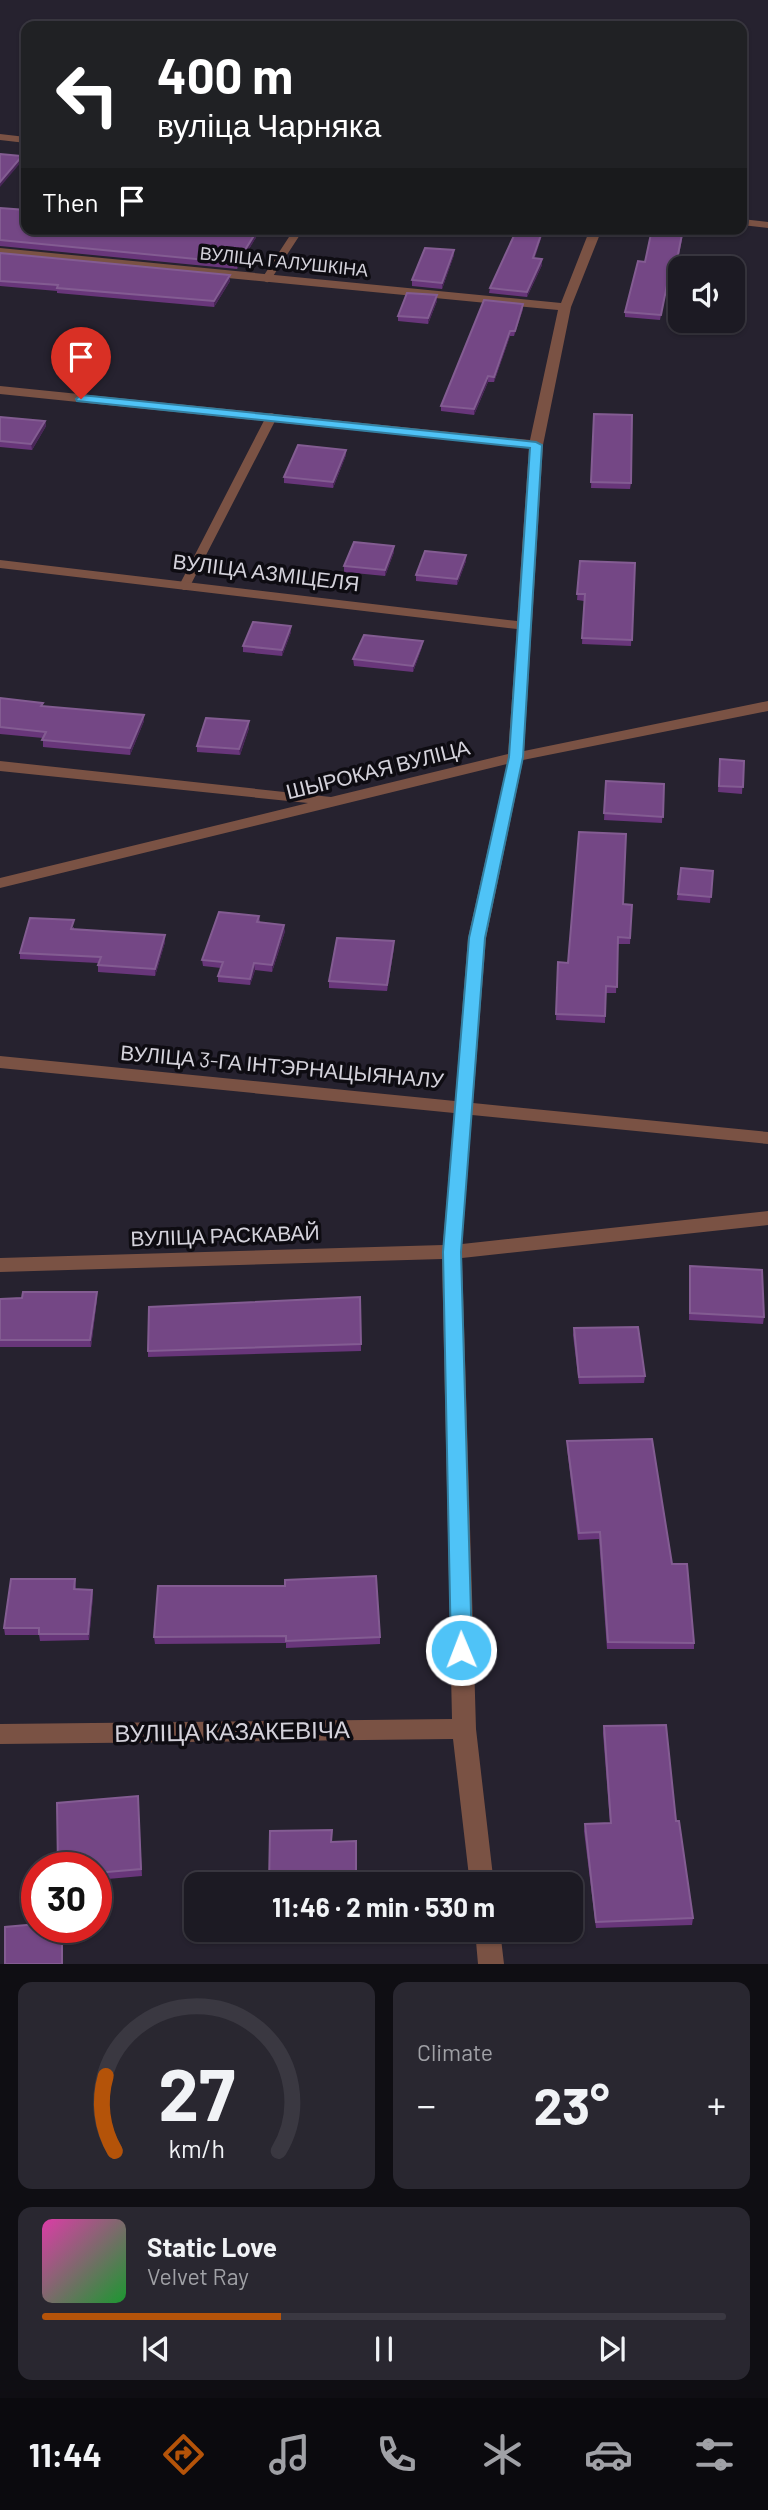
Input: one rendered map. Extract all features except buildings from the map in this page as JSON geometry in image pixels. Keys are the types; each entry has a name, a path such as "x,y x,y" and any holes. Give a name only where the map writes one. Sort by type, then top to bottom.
{"street":[{"path":"0,137 21,139"},
{"path":"747,223 768,225"},
{"path":"480,1872 464,1729 452,1252 477,938 516,757 536,445 565,307 594,235"},
{"name":"ВУЛІЦА ГАЛУШКІНА","path":"0,252 565,307"},
{"path":"0,390 536,445"},
{"name":"ВУЛІЦА АЗМІЦЕЛЯ","path":"0,564 526,626"},
{"name":"ШЫРОКАЯ ВУЛІЦА","path":"0,883 516,757 768,706"},
{"path":"0,766 339,801"},
{"name":"ВУЛІЦА 3-ГА ІНТЭРНАЦЫЯНАЛУ","path":"0,1062 768,1138"},
{"name":"ВУЛІЦА РАСКАВАЙ","path":"0,1265 452,1252 768,1218"},
{"name":"ВУЛІЦА КАЗАКЕВІЧА","path":"0,1734 464,1729"},
{"path":"488,1942 491,1964"}],"lane":[{"path":"267,278 295,235"},
{"path":"185,584 271,418"}],"route":[{"path":"81,399 536,445 516,757 477,938 452,1252 461,1650"}]}
